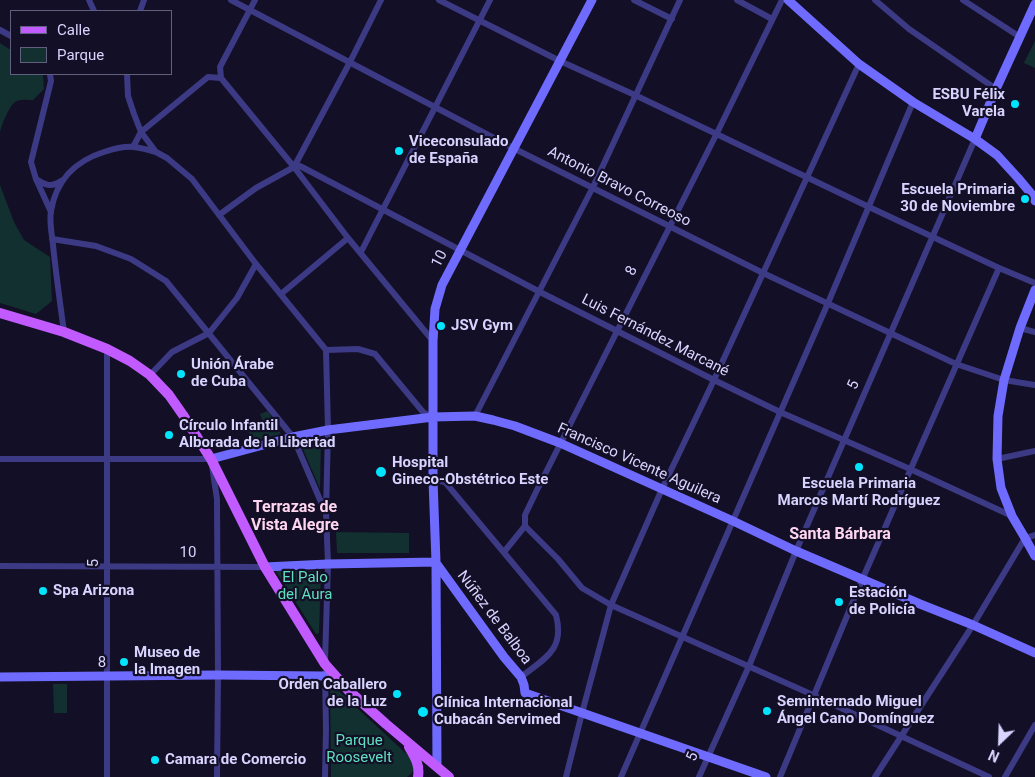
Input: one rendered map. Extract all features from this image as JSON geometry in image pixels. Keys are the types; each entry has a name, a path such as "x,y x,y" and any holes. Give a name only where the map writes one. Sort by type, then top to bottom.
{"main road":[{"name":"10","path":"437,767 436,562 433,480 435,309 442,285 592,0"},
{"path":"788,0 859,64 913,102 975,139 997,155 1034,197 1035,201"},
{"name":"5","path":"975,139 1035,4"},
{"path":"1035,290 1020,328 1004,380 998,416 998,459 1001,488 1012,516 1035,556"},
{"path":"0,313 64,332 107,349 130,361 150,375 169,395 211,459 265,566 325,664 348,690 449,777"},
{"name":"Francisco Vicente Aguilera","path":"211,459 293,437 328,430 433,417 475,416 515,426 560,443 796,551 1035,653"},
{"name":"10","path":"265,566 436,562"},
{"name":"Núñez de Balboa","path":"436,562 504,657 521,677 525,693 582,713"},
{"name":"8","path":"0,677 325,676"},
{"path":"582,713 766,777"},
{"path":"401,736 416,757 418,777"}],"street":[{"name":"Antonio Bravo Correoso","path":"231,0 513,148 763,273 956,364 1004,380 1035,385"},
{"path":"255,0 220,67 221,78 294,167 348,238 434,341"},
{"path":"219,215 256,188 294,167 381,0"},
{"path":"439,0 560,62 637,96 869,207 1035,283"},
{"path":"360,252 490,0"},
{"path":"634,0 672,19"},
{"path":"475,416 593,188 680,0"},
{"path":"737,0 772,19"},
{"name":"8","path":"504,552 525,526 525,515 560,443 717,134 782,0"},
{"path":"875,0 909,30 996,89"},
{"path":"963,0 1020,37"},
{"path":"566,777 611,605 662,489 859,64"},
{"path":"50,75 51,80 31,162 36,180 50,212 64,332"},
{"path":"127,75 128,96 134,114 141,132 156,152"},
{"path":"133,147 141,132 208,77 221,78"},
{"path":"622,777 828,303 913,102"},
{"name":"5","path":"699,777 749,666 796,551 975,139"},
{"path":"50,212 56,190 62,181 78,164 88,158 110,150 133,147 156,152 168,158 192,179 256,264 326,350 328,430 326,513 328,564 325,664 325,777"},
{"name":"Luis Fernández Marcané","path":"294,167 300,166 617,332 714,380 780,412 1012,516"},
{"path":"36,180 45,184 55,185 62,181"},
{"path":"281,294 348,238"},
{"path":"52,239 96,246 131,260 166,281 293,437 326,513"},
{"path":"150,375 172,352 209,333 237,298 256,264"},
{"path":"780,777 862,580 999,268"},
{"path":"1020,328 1035,332"},
{"name":"5","path":"107,349 107,777"},
{"path":"326,350 358,349 375,354 422,412 433,417"},
{"path":"998,459 1035,451"},
{"path":"0,459 211,459 216,499 217,777"},
{"path":"433,480 445,482 556,615 558,637 555,647 521,677"},
{"path":"525,526 558,559 582,588 611,605 683,636 990,777"},
{"path":"876,777 1026,538 1035,535"},
{"name":"10","path":"0,566 265,566"},
{"path":"1005,777 1035,725"}],"green space":[{"path":"1035,41 1035,68 1024,63"},
{"path":"0,43 10,49 10,75 43,75 44,89 33,100 21,100 14,103 6,115 0,133"},
{"path":"0,185 14,222 24,240 50,257 52,301 36,314 0,303"},
{"path":"268,411 281,434 252,441 248,430 264,425 260,414"},
{"path":"321,439 320,489 300,442"},
{"path":"336,532 409,533 409,553 337,553"},
{"name":"El Palo del Aura","path":"276,571 321,571 319,633 316,634"},
{"name":"Parque Roosevelt","path":"330,683 412,759 415,765 412,773 407,777 331,777"},
{"path":"53,684 67,684 67,713 54,713"}],"place":[{"name":"ESBU Félix Varela","path":"1015,104"},
{"name":"Viceconsulado de España","path":"399,151"},
{"name":"Escuela Primaria 30 de Noviembre","path":"1025,199"},
{"name":"JSV Gym","path":"441,326"},
{"name":"Unión Árabe de Cuba","path":"181,374"},
{"name":"Círculo Infantil Alborada de la Libertad","path":"169,435"},
{"name":"Escuela Primaria Marcos Martí Rodríguez","path":"859,467"},
{"name":"Hospital Gineco-Obstétrico Este","path":"381,472"},
{"name":"Spa Arizona","path":"43,591"},
{"name":"Estación de Policía","path":"839,602"},
{"name":"Museo de la Imagen","path":"124,662"},
{"name":"Orden Caballero de la Luz","path":"397,694"},
{"name":"Seminternado Miguel Ángel Cano Domínguez","path":"767,711"},
{"name":"Clínica Internacional Cubacán Servimed","path":"423,712"},
{"name":"Camara de Comercio","path":"155,760"}],"district":[{"name":"Terrazas de Vista Alegre","path":"295,517"},
{"name":"Santa Bárbara","path":"840,535"}]}
